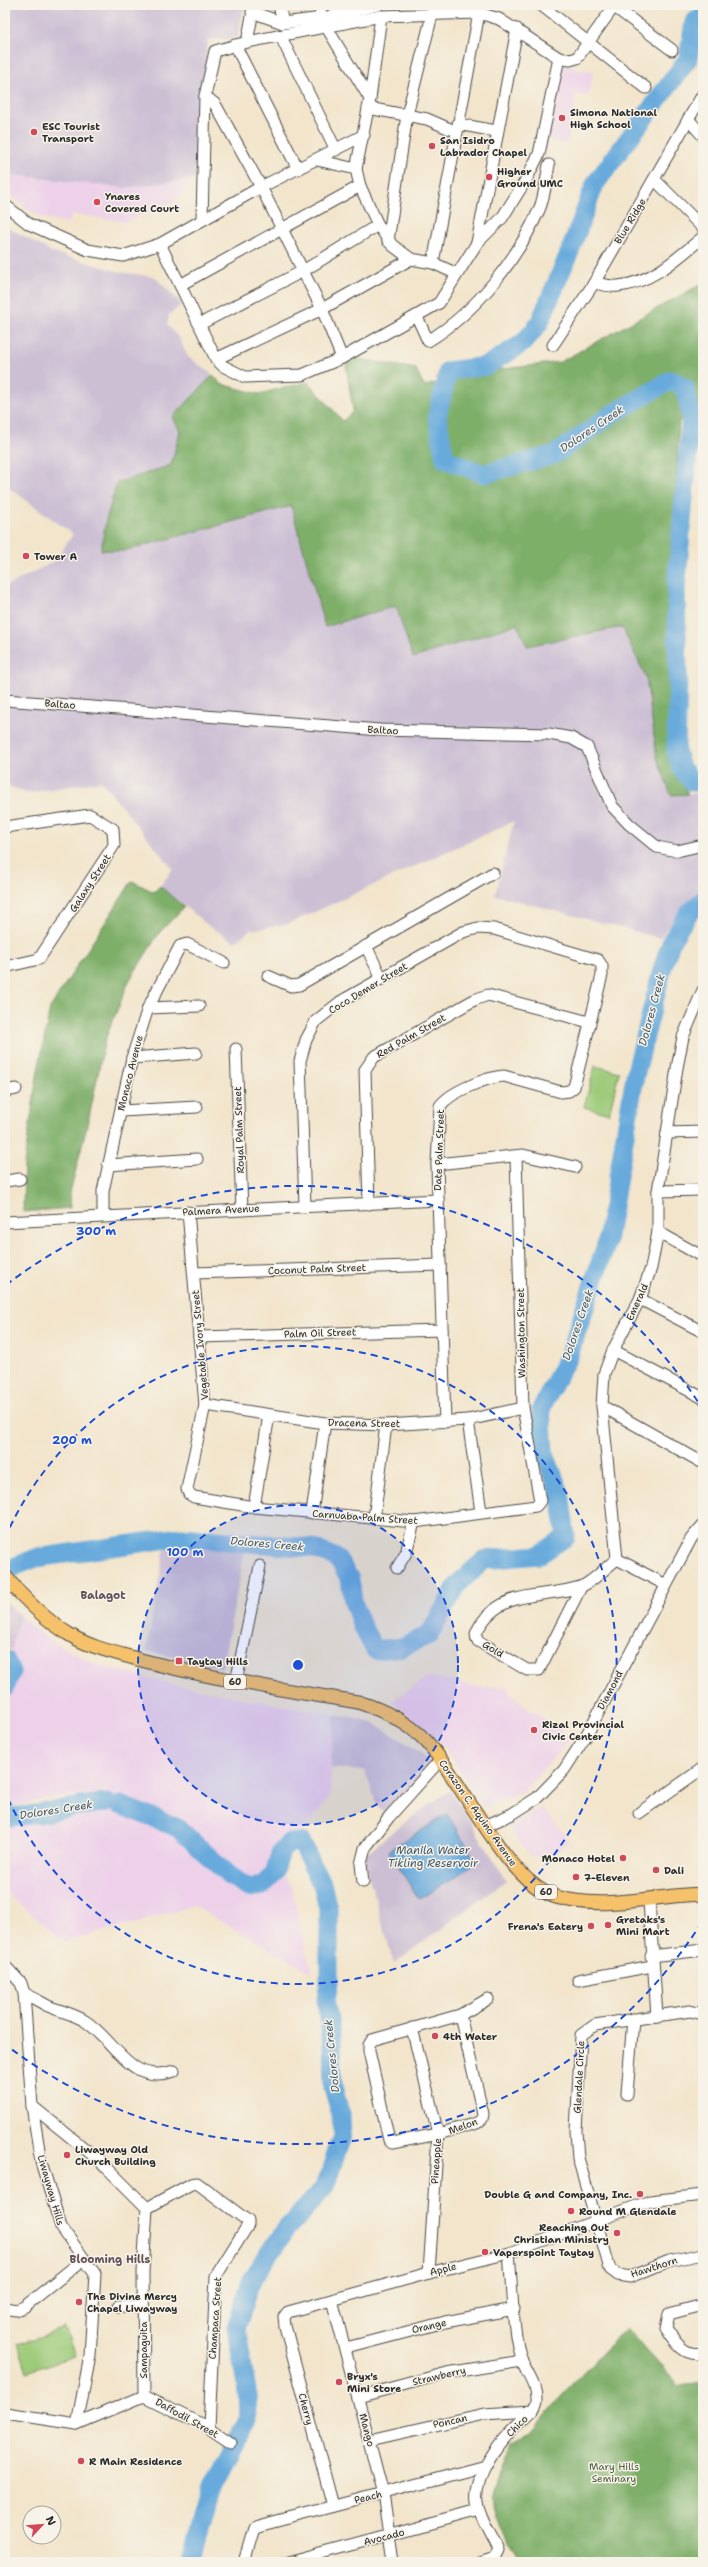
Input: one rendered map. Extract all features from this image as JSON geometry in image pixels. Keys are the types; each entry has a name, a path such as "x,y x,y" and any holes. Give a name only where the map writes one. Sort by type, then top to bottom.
{"main road":[{"name":"Corazon C. Aquino Avenue","path":"9,1581 30,1605 52,1623 71,1636 98,1648 185,1671 236,1682 358,1702 381,1709 424,1740 441,1759 511,1864 540,1889 554,1897 589,1901 648,1901 703,1894"}],"street":[{"path":"279,5 283,23"},
{"path":"319,5 325,23 369,104 454,126 496,131"},
{"path":"202,220 205,96 213,54 217,50 235,45 282,37 325,23 356,7 378,5"},
{"path":"541,5 646,88"},
{"path":"247,42 253,8 283,23 325,23 381,16 479,14 499,18 559,58 570,60 577,58 614,5 672,50"},
{"path":"433,263 454,126 479,14"},
{"path":"388,242 407,115 432,15"},
{"path":"381,16 364,135 356,169 360,186 378,225 388,242 411,259 433,263 457,274"},
{"path":"477,243 496,131 516,29"},
{"path":"282,37 336,150"},
{"path":"235,45 298,169"},
{"path":"160,244 216,359 223,366 245,377 269,378 302,375 342,358 418,317 439,303 477,243 502,218 526,180 539,154 559,58"},
{"name":"Blue Ridge","path":"553,345 594,283 655,180 703,94"},
{"path":"205,96 215,104 261,187 322,309 342,358"},
{"path":"688,119 703,136"},
{"path":"5,205 29,224 88,250 123,256 160,244 261,187 364,135"},
{"path":"317,160 356,169"},
{"path":"418,317 428,340 451,327 475,303 511,258 540,208 549,165"},
{"path":"655,180 703,228"},
{"path":"180,285 281,228 360,186"},
{"path":"200,324 303,271 378,225"},
{"path":"594,283 618,286 644,279 670,264 703,237"},
{"path":"216,359 322,309 411,259"},
{"name":"Baltao","path":"5,700 380,730 549,734 571,738 587,747 612,806 629,824 657,847 676,851 703,845"},
{"name":"Galaxy Street","path":"5,827 90,815 113,829 114,845 39,959 5,967"},
{"path":"268,976 295,986 493,873"},
{"name":"Coco Demer Street","path":"305,1206 300,1061 306,1040 316,1021 340,1002 463,932 478,928 494,929 598,960"},
{"name":"Monaco Avenue","path":"103,1216 103,1191 108,1164 132,1058 148,1008 180,946 187,944 224,963"},
{"path":"366,946 382,979"},
{"name":"Date Palm Street","path":"445,1422 437,1164 440,1106 444,1100 495,1076 504,1076 561,1092 569,1091 574,1087 589,1022 602,975 602,966 598,960"},
{"name":"Emerald","path":"617,1560 602,1406 604,1374 613,1350 640,1299 651,1268 658,1232 658,1191 683,1037 703,990"},
{"name":"Red Palm Street","path":"369,1204 365,1070 374,1057 474,1000 488,995 589,1022"},
{"path":"148,1008 199,1006"},
{"name":"Royal Palm Street","path":"236,1049 242,1210"},
{"path":"132,1058 196,1053"},
{"path":"121,1111 197,1107"},
{"path":"667,1133 703,1132"},
{"path":"437,1164 516,1156 575,1167"},
{"name":"Washington Street","path":"516,1156 523,1408 540,1501 536,1506"},
{"path":"108,1164 197,1159"},
{"path":"5,1181 20,1179"},
{"path":"658,1191 703,1190"},
{"name":"Palmera Avenue","path":"5,1222 438,1200"},
{"name":"Vegetable Ivory Street","path":"188,1212 205,1405 187,1489 189,1494 194,1497"},
{"path":"658,1232 703,1257"},
{"name":"Coconut Palm Street","path":"194,1273 440,1265"},
{"path":"640,1299 703,1332"},
{"name":"Palm Oil Street","path":"199,1337 442,1330"},
{"path":"613,1350 703,1398"},
{"name":"Dracena Street","path":"205,1405 325,1423 386,1425 468,1420 523,1408"},
{"path":"602,1406 703,1463"},
{"path":"254,1507 269,1415"},
{"path":"468,1420 481,1512"},
{"path":"312,1513 325,1423"},
{"path":"374,1519 386,1425"},
{"name":"Carnuaba Palm Street","path":"194,1497 254,1507 414,1522 481,1512 536,1506"},
{"path":"397,1568 406,1553 414,1522"},
{"name":"Diamond","path":"485,1826 512,1814 537,1798 564,1770 586,1736 691,1539 703,1525"},
{"path":"617,1560 666,1585"},
{"name":"Gold","path":"581,1587 539,1670 527,1670 478,1641 476,1637 476,1632 489,1613 503,1603 581,1587 617,1560"},
{"path":"236,1682 260,1566"},
{"path":"363,1882 361,1864 365,1848 389,1817 441,1759"},
{"path":"639,1813 703,1768"},
{"path":"648,1901 657,2016"},
{"path":"578,1980 652,1961 703,1950"},
{"name":"Liwayway Hills","path":"5,1966 21,1983 24,1992 32,2106 41,2162 60,2227 95,2274 96,2287 90,2356 77,2424"},
{"name":"Liwayway Hills","path":"24,1992 48,2006 83,2020 102,2033 132,2068 160,2075 174,2071"},
{"path":"412,2028 460,2015 488,1999"},
{"name":"Glendale Circle","path":"596,2220 578,2158 576,2131 581,2035 595,2025 690,2011 703,2014"},
{"name":"Melon","path":"412,2028 372,2040 369,2044 369,2051 389,2140 399,2143 477,2123 482,2119 481,2106 460,2015"},
{"path":"627,2094 633,2019"},
{"name":"Pineapple","path":"412,2028 438,2134 428,2273"},
{"path":"32,2106 100,2161 147,2208"},
{"name":"Champaca Street","path":"147,2208 192,2184 201,2186 246,2218 248,2225 216,2276 209,2428"},
{"name":"Apple","path":"288,2312 428,2273 509,2253 559,2236 596,2220 650,2201 703,2195"},
{"name":"Sampaguita","path":"144,2396 143,2306 147,2208"},
{"name":"Hawthorn","path":"596,2220 610,2269 618,2275 630,2277 669,2261 703,2254"},
{"name":"Chico","path":"482,2562 494,2558 498,2550 479,2510 477,2491 486,2466 500,2443 532,2411 536,2403 534,2386 522,2361 514,2309 509,2253"},
{"path":"5,2308 16,2310 24,2307 84,2259"},
{"name":"Mango","path":"332,2300 346,2348 383,2494 393,2562"},
{"path":"703,2305 669,2314 666,2328 676,2345 695,2355 703,2353"},
{"path":"118,2306 143,2306"},
{"name":"Orange","path":"346,2348 438,2324 514,2309"},
{"name":"Cherry","path":"288,2312 284,2317 285,2326 333,2506"},
{"name":"Strawberry","path":"358,2397 447,2373 522,2361"},
{"name":"Daffodil Street","path":"77,2424 144,2396 209,2428 231,2443"},
{"name":"Poncan","path":"370,2440 470,2416 532,2411"},
{"path":"5,2413 77,2424"},
{"name":"Peach","path":"244,2562 253,2531 258,2526 486,2466"},
{"name":"Avocado","path":"288,2562 479,2510"}],"shaded area":[{"path":"5,5 245,5 237,38 208,40 195,178 125,188 5,174"},
{"name":"Simona National High School","path":"563,62 575,69 593,71 588,96 576,94 567,144 548,140"},
{"path":"5,174 125,188 195,178 174,201 126,222 72,214 69,223 41,217 28,210 5,190"},
{"path":"5,226 54,253 120,272 155,277 182,304 169,315 167,325 179,338 188,357 213,375 173,417 180,431 171,465 117,483 101,550 123,551 291,505 326,627 396,606 413,658 517,624 527,646 622,627 646,677 657,758 671,795 703,793 703,897 677,915 660,938 495,895 514,821 288,924 250,930 235,942 210,927 160,886 173,869 101,781 28,793 5,785 5,587 55,561 73,534 5,485"},
{"path":"192,1543 246,1546 222,1668 146,1651 165,1547"},
{"path":"5,1601 20,1616 11,1650 5,1645"},
{"path":"20,1616 43,1636 94,1664 169,1684 334,1715 330,1797 302,1831 272,1854 291,1886 312,1973 194,1906 65,1942 5,1892 5,1825 87,1806 105,1809 107,1793 58,1797 5,1808 5,1708 17,1670 11,1650"},
{"path":"428,1676 480,1687 506,1686 513,1697 572,1738 523,1791 483,1807 444,1746 392,1701"},
{"path":"334,1715 353,1717 375,1724 420,1752 433,1766 387,1816 377,1805 365,1771 331,1768"},
{"path":"451,1790 506,1880 394,1964 363,1856 402,1824"},
{"path":"542,1807 569,1841 549,1858 530,1855 508,1827"}],"green space":[{"path":"703,283 703,412 679,421 669,649 673,760 688,794 671,795 657,758 646,677 622,627 527,646 517,624 413,658 396,606 325,627 291,506 123,551 101,550 106,520 117,483 171,465 180,431 173,417 213,375 221,384 259,394 308,382 343,421 353,411 346,365 349,357 416,369 424,386 437,383 454,375 560,362"},
{"path":"132,881 154,892 160,886 184,907 159,933 129,981 105,1040 90,1113 70,1193 70,1208 23,1212 24,1164 37,1076 50,1008"},
{"path":"595,1066 619,1072 609,1114 584,1107"},
{"path":"65,2328 75,2356 27,2372 18,2344"},
{"name":"Mary Hills Seminary","path":"626,2328 679,2386 703,2383 703,2562 519,2562 516,2550 498,2517 492,2497 501,2465 511,2447 531,2432 557,2401"}],"water":[{"name":"Manila Water Tikling Reservoir","path":"447,1814 477,1863 419,1899 388,1851"}],"waterway":[{"name":"Dolores Creek","path":"703,15 694,22 688,59 595,184 570,251 539,324 523,343 486,366 448,371 437,416 445,459 484,474 556,454 611,415 671,380 685,388 691,418 676,590 678,674 676,751 681,768 693,782 703,782"},
{"name":"Dolores Creek","path":"5,1573 16,1566 36,1558 181,1537 312,1548 337,1558 350,1579 353,1601 361,1624 375,1650 402,1647 429,1635 458,1584 484,1560 539,1555 566,1537 560,1493 544,1452 541,1409 569,1355 607,1242 635,1076 663,966 672,940 688,914 703,900"},
{"name":"Dolores Creek","path":"5,1659 11,1672 5,1688"},
{"name":"Dolores Creek","path":"5,1817 31,1815 107,1803"},
{"name":"Dolores Creek","path":"120,1805 178,1828 229,1875 248,1888 262,1886 274,1874 281,1851 289,1843 301,1842 323,1887 329,1914 329,1982 326,1999 332,2045 333,2087 341,2116 342,2136 325,2187 286,2229 252,2279 236,2328 247,2391 248,2419 213,2485 191,2562"}],"place":[{"name":"Simona National High School","path":"562,118"},
{"name":"ESC Tourist Transport","path":"34,132"},
{"name":"San Isidro Labrador Chapel","path":"432,146"},
{"name":"Higher Ground UMC","path":"489,177"},
{"name":"Ynares Covered Court","path":"97,202"},
{"name":"Tower A","path":"26,556"},
{"name":"Taytay Hills","path":"179,1661"},
{"name":"Rizal Provincial Civic Center","path":"534,1730"},
{"name":"Monaco Hotel","path":"623,1858"},
{"name":"Dali","path":"656,1870"},
{"name":"7-Eleven","path":"576,1877"},
{"name":"Gretaks's Mini Mart","path":"608,1925"},
{"name":"Frena's Eatery","path":"591,1926"},
{"name":"4th Water","path":"435,2036"},
{"name":"Liwayway Old Church Building","path":"67,2155"},
{"name":"Double G and Company, Inc.","path":"640,2194"},
{"name":"Round M Glendale","path":"571,2211"},
{"name":"Reaching Out Christian Ministry","path":"617,2233"},
{"name":"Vaperspoint Taytay","path":"485,2252"},
{"name":"The Divine Mercy Chapel Liwayway","path":"79,2302"},
{"name":"Bryx's Mini Store","path":"339,2382"},
{"name":"R Main Residence","path":"81,2461"}],"district":[{"name":"Balagot","path":"103,1595"},
{"name":"Blooming Hills","path":"110,2259"}]}
